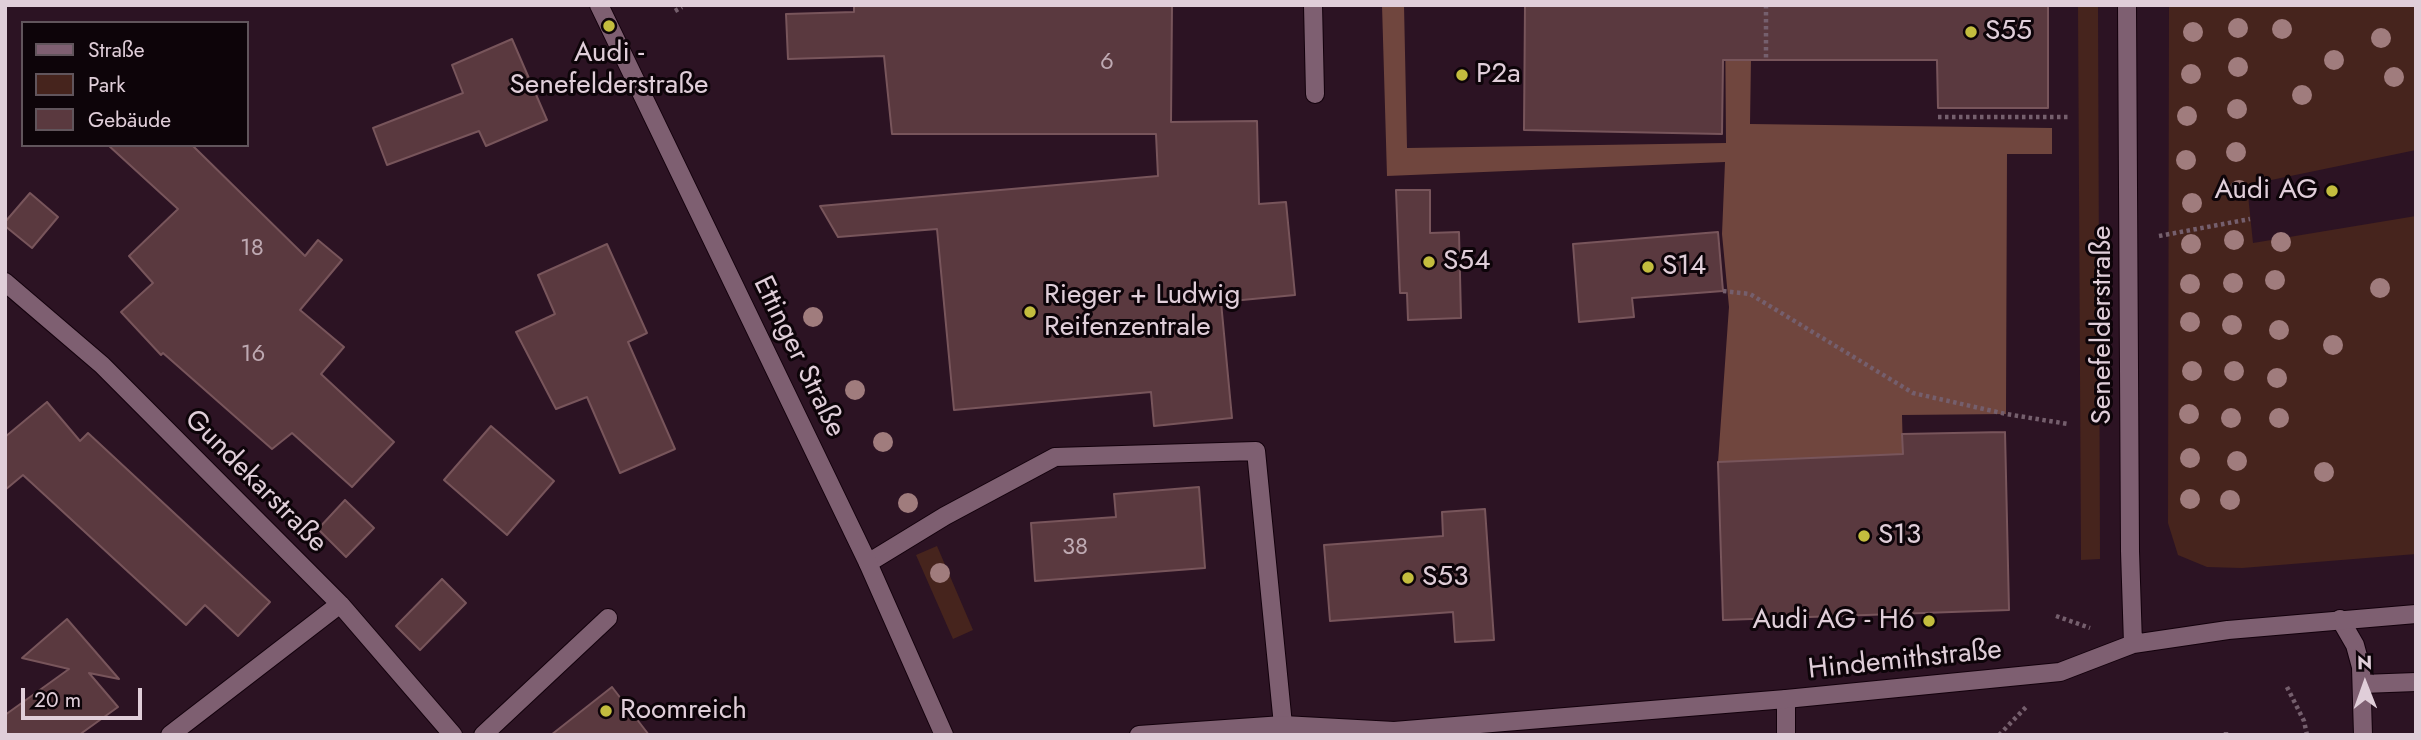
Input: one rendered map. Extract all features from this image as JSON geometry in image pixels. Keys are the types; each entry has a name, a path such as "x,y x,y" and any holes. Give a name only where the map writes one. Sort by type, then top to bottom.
{"street":[{"name":"Ettinger Straße","path":"599,5 868,563 944,735"},
{"path":"1313,5 1315,94"},
{"name":"Senefelderstraße","path":"2127,5 2130,551 2133,644"},
{"name":"Gundekarstraße","path":"5,282 102,365 340,604 453,735"},
{"path":"868,563 945,516 1055,457 1256,451 1283,725"},
{"path":"170,735 340,604"},
{"name":"Hindemithstraße","path":"1139,735 1283,725 1390,733 1786,699 2060,672 2133,644 2340,619 2416,614"},
{"path":"483,735 608,618"},
{"path":"2340,619 2355,645 2362,684 2363,735"},
{"path":"2362,684 2416,682"},
{"path":"1786,699 1786,735"}],"path":[{"path":"1766,5 1766,60"},
{"path":"675,11 682,7"},
{"path":"1938,117 2069,117"},
{"path":"2159,236 2250,219"},
{"path":"1723,291 1750,294 1913,393 2006,414 2068,424"},
{"path":"2287,687 2304,721 2307,735"}],"green space":[{"path":"2078,5 2098,5 2100,559 2081,560"},
{"path":"2169,5 2416,5 2416,150 2247,185 2253,243 2416,216 2416,554 2242,568 2207,567 2178,555 2168,523"},
{"path":"937,546 973,630 953,639 916,555"}],"shaded area":[{"path":"1382,5 1404,5 1407,148 1726,143 1725,5 1751,59 1750,124 2052,128 2052,154 2007,154 2006,414 1902,415 1903,454 1718,462 1729,307 1722,234 1725,162 1387,176"}],"building":[{"path":"854,5 1172,5 1171,122 1257,121 1259,204 1286,202 1295,295 1221,302 1232,418 1154,426 1151,392 954,410 937,229 838,237 820,206 1158,176 1156,134 892,134 884,56 788,59 786,14 854,12"},
{"path":"1525,5 2048,5 2048,108 1938,108 1937,60 1723,60 1722,134 1524,130"},
{"path":"512,39 547,120 486,146 479,131 387,165 373,128 463,93 452,65"},
{"path":"110,147 194,147 305,256 318,240 342,260 300,310 344,347 321,374 394,442 352,487 292,433 272,449 163,353 161,355 121,312 153,283 129,256 178,209"},
{"path":"1396,190 1430,190 1430,233 1459,232 1461,318 1408,320 1407,293 1400,293"},
{"path":"30,193 58,217 32,248 5,226 5,222"},
{"name":"S14","path":"1718,232 1723,291 1632,298 1634,317 1579,322 1573,244"},
{"path":"607,244 647,333 628,342 675,449 620,473 587,397 556,409 516,332 555,314 538,275"},
{"path":"47,402 80,441 88,433 270,602 238,636 205,605 186,625 23,475 5,490 5,437"},
{"path":"491,426 554,481 507,535 444,480"},
{"name":"S13","path":"2005,432 2009,610 1723,620 1718,462 1903,454 1902,434"},
{"path":"1199,487 1205,568 1035,581 1031,523 1116,517 1114,494"},
{"path":"345,500 374,528 346,557 318,529"},
{"name":"S53","path":"1485,509 1494,640 1455,642 1453,612 1330,621 1324,545 1443,536 1442,512"},
{"path":"442,579 466,603 420,650 396,626"},
{"path":"67,619 119,679 89,673 118,707 79,735 5,735 5,715 69,669 22,658"},
{"name":"Roomreich","path":"612,687 649,735 551,735"}],"place":[{"name":"Audi - Senefelderstraße","path":"609,26"},
{"name":"S55","path":"1971,32"},
{"name":"P2a","path":"1462,75"},
{"name":"Audi AG","path":"2332,191"},
{"name":"S54","path":"1429,262"},
{"name":"S14","path":"1648,267"},
{"name":"Rieger + Ludwig Reifenzentrale","path":"1030,312"},
{"name":"S13","path":"1864,536"},
{"name":"S53","path":"1408,578"},
{"name":"Audi AG - H6","path":"1929,621"},
{"name":"Roomreich","path":"606,711"}]}
